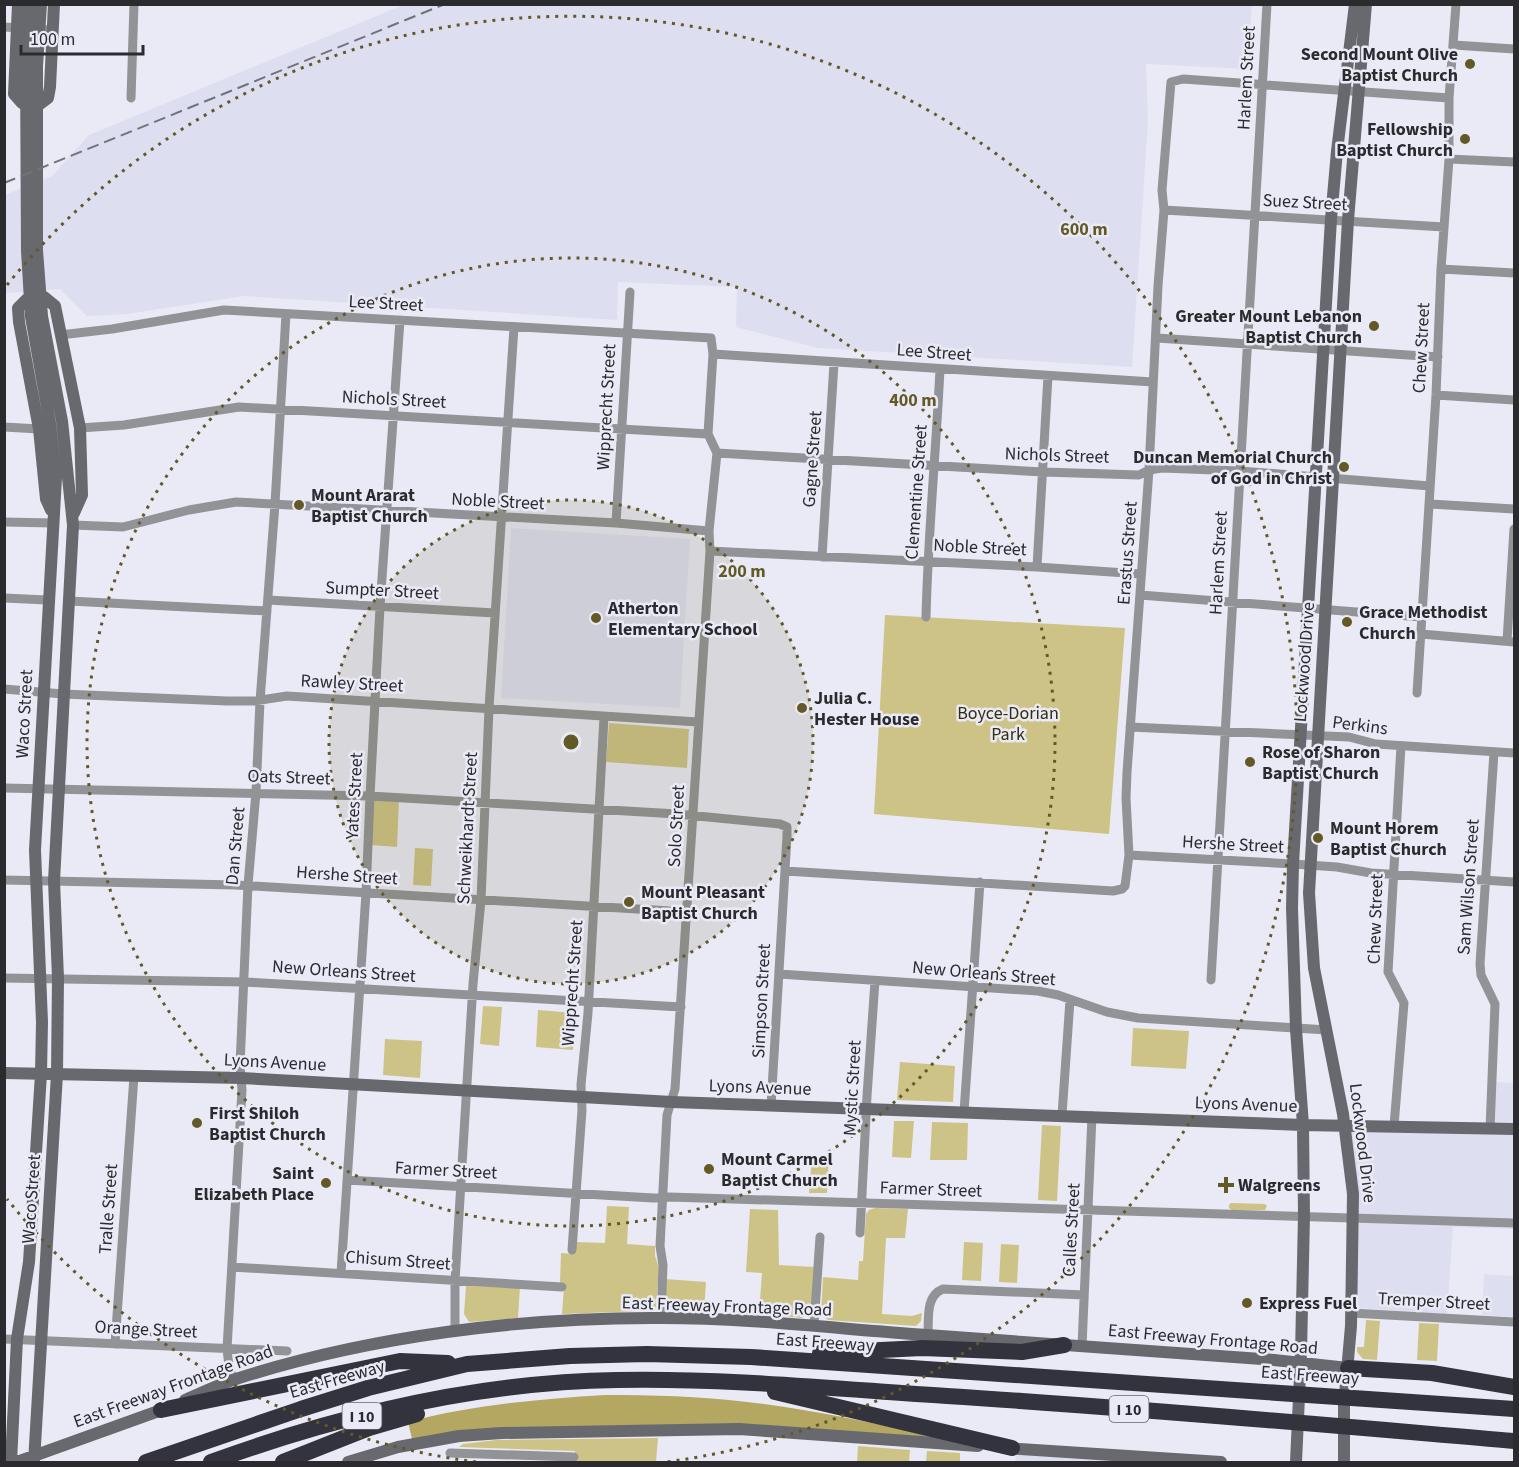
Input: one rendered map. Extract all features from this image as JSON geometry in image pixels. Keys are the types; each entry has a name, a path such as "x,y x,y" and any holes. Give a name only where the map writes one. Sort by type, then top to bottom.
{"highway":[{"path":"751,1357 862,1349 922,1348 1022,1352 1064,1345"},
{"name":"East Freeway","path":"146,1462 368,1388 467,1364 647,1353 751,1357 1515,1409"},
{"path":"161,1410 400,1361 467,1364"},
{"path":"1347,1373 1432,1373 1515,1387"},
{"name":"I 10","path":"211,1462 365,1415 435,1400 517,1386 624,1380 743,1383 1040,1402 1515,1441"},
{"path":"743,1383 801,1399 1012,1448"},
{"path":"283,1462 369,1428 425,1412 487,1401 517,1386"}],"main road":[{"path":"18,4 11,28 14,94 22,103 40,104 48,98 54,4"},
{"name":"Waco Street","path":"29,4 26,66 27,251 32,317 62,421 73,520 57,789 54,881 58,978 57,1074 34,1459"},
{"name":"Waco Street","path":"11,1462 8,1431 11,1339 29,1262 41,1074 41,978 35,850 47,600 56,478 37,250 37,66 41,4"},
{"path":"1350,4 1360,24 1374,4"},
{"name":"Lockwood Drive","path":"1343,1457 1344,1405 1352,1313 1353,1184 1312,946 1310,893 1348,220 1360,91 1360,24 1356,4"},
{"name":"Lockwood Drive","path":"1296,1462 1304,1216 1303,1125 1296,1029 1292,908 1293,864 1331,219 1345,90 1366,4"},
{"path":"53,520 46,498 39,429 18,308 26,300 44,297 56,306 80,428 82,495 73,520"},
{"name":"Lyons Avenue","path":"4,1073 241,1078 580,1098 771,1106 1303,1125 1515,1129"},
{"path":"32,1204 49,1206"},
{"name":"East Freeway Frontage Road","path":"17,1462 34,1459 161,1410 233,1379 280,1365 455,1331 520,1324 661,1318 814,1326 1082,1346 1347,1373"},
{"path":"348,1462 398,1447 448,1438 501,1433 711,1429 1012,1448 1075,1457 1221,1462"}],"street":[{"path":"131,98 134,4"},
{"name":"Harlem Street","path":"1211,980 1267,4"},
{"name":"Chew Street","path":"1417,693 1430,504 1441,269 1449,159 1449,98 1456,4"},
{"path":"11,28 52,30"},
{"path":"1454,45 1515,49"},
{"name":"Erastus Street","path":"980,882 1113,891 1122,889 1127,883 1129,855 1126,798 1149,470 1164,210 1162,190 1171,82 1183,79 1262,85"},
{"path":"1262,85 1449,98"},
{"path":"1449,159 1515,162"},
{"name":"Suez Street","path":"1164,210 1444,227"},
{"path":"1441,269 1515,273"},
{"name":"Wipprecht Street","path":"616,524 630,292"},
{"name":"Lee Street","path":"60,335 112,329 224,310 711,338 713,354 1153,382"},
{"name":"Dan Street","path":"233,1379 226,1349 241,1078 248,885 256,792 286,314"},
{"name":"Yates Street","path":"341,1273 366,893 380,607 400,320"},
{"name":"Schweikhardt Street","path":"455,1331 455,1281 481,900 489,708 514,327"},
{"path":"1157,338 1438,357"},
{"path":"713,354 708,434 717,453"},
{"name":"Gagne Street","path":"822,557 834,363"},
{"name":"Clementine Street","path":"926,616 927,561 936,466 940,369"},
{"path":"1037,567 1048,376"},
{"path":"1436,395 1515,400"},
{"name":"Nichols Street","path":"80,428 124,425 239,406 708,434"},
{"path":"4,427 39,429"},
{"name":"Nichols Street","path":"717,453 1043,472 1139,475 1149,470 1162,468 1240,471 1430,486"},
{"name":"Solo Street","path":"661,1318 663,1265 660,1246 668,1114 675,1089 710,550 709,531 717,453"},
{"name":"Noble Street","path":"73,520 123,527 236,502 709,531"},
{"path":"1430,504 1515,510"},
{"path":"4,522 53,520"},
{"path":"1421,634 1511,641 1515,529"},
{"name":"Noble Street","path":"710,550 1141,574"},
{"path":"1140,595 1421,617"},
{"path":"4,598 47,600"},
{"name":"Sumpter Street","path":"268,600 495,613"},
{"path":"69,601 267,611"},
{"name":"Rawley Street","path":"4,689 63,694 228,701 287,696 698,722"},
{"name":"Wipprecht Street","path":"572,1250 582,1110 580,1098 589,1002 604,717"},
{"name":"Perkins","path":"1130,727 1348,737 1376,744 1515,753"},
{"name":"Chew Street","path":"1394,1126 1404,1003 1388,972 1401,746"},
{"name":"Sam Wilson Street","path":"1490,1129 1495,1004 1480,970 1494,752"},
{"name":"Oats Street","path":"4,788 369,796 693,816 780,824 787,827"},
{"name":"Simpson Street","path":"771,1106 787,827"},
{"name":"Hershe Street","path":"1129,855 1311,865 1393,874 1515,882"},
{"path":"785,871 980,882 964,1112"},
{"name":"Hershe Street","path":"4,880 248,885 687,912"},
{"name":"New Orleans Street","path":"779,974 1038,991 1107,1012 1138,1018 1327,1030"},
{"name":"New Orleans Street","path":"4,978 245,982 681,1007"},
{"name":"Mystic Street","path":"860,1233 875,981"},
{"path":"1062,1115 1070,1000"},
{"name":"Tralle Street","path":"115,1344 134,1076"},
{"name":"Calles Street","path":"1082,1346 1092,1116"},
{"name":"Farmer Street","path":"347,1180 576,1194 1515,1223"},
{"path":"814,1326 820,1238"},
{"name":"Chisum Street","path":"232,1267 562,1287"},
{"path":"928,1336 932,1297 943,1289 1084,1295"},
{"name":"Tremper Street","path":"1352,1313 1515,1322"},
{"name":"Orange Street","path":"11,1339 287,1351"},
{"path":"448,1438 450,1458 574,1457"}],"shaded area":[{"path":"403,5 1252,5 1247,69 1146,64 1148,121 1132,367 818,348 736,327 737,287 618,282 617,320 244,296 127,314 87,316 60,289 5,293 5,195 52,176 89,135"},
{"name":"Atherton Elementary School","path":"511,528 690,539 680,708 501,698"},
{"path":"1496,1082 1514,1083 1514,1229 1453,1227 1447,1314 1355,1308 1350,1132 1494,1133"},
{"path":"1484,1274 1514,1276 1514,1317 1482,1315"},
{"path":"605,1395 693,1397 772,1405 945,1438 751,1425 412,1439 408,1422 457,1411 506,1404"},
{"path":"1016,1454 1142,1462 1015,1462"}],"green space":[{"name":"Boyce-Dorian Park","path":"885,615 1125,628 1109,834 874,814"},
{"path":"609,723 689,729 687,768 606,762"},
{"path":"374,800 399,800 397,847 371,845"},
{"path":"415,848 433,849 431,886 413,885"},
{"path":"483,1006 502,1007 499,1046 480,1044"},
{"path":"538,1010 575,1013 573,1050 536,1047"},
{"path":"1133,1028 1189,1031 1186,1069 1131,1066"},
{"path":"385,1039 422,1041 420,1078 383,1075"},
{"path":"900,1062 955,1066 953,1102 897,1100"},
{"path":"894,1121 914,1121 911,1158 892,1157"},
{"path":"932,1122 968,1123 967,1160 930,1160"},
{"path":"1042,1125 1061,1126 1057,1201 1038,1200"},
{"path":"812,1156 829,1157 827,1193 809,1193"},
{"path":"1231,1203 1265,1204 1267,1206 1265,1210 1232,1210 1229,1208"},
{"path":"607,1206 629,1207 627,1244 655,1246 655,1256 659,1267 656,1307 640,1311 562,1314 564,1287 560,1283 561,1253 575,1254 576,1242 605,1243"},
{"path":"875,1208 908,1209 905,1238 886,1238 882,1314 912,1316 922,1313 921,1321 916,1326 828,1320 821,1315 823,1277 858,1280 859,1261 863,1261 866,1214"},
{"path":"750,1209 778,1210 779,1265 815,1267 811,1315 801,1318 759,1314 762,1273 746,1272"},
{"path":"964,1242 983,1243 981,1281 962,1280"},
{"path":"1001,1244 1019,1245 1017,1283 999,1282"},
{"path":"665,1279 706,1282 704,1311 666,1308"},
{"path":"466,1286 520,1287 518,1318 469,1322 464,1314"},
{"path":"1366,1320 1380,1321 1377,1360 1363,1359 1357,1352 1357,1347 1364,1347"},
{"path":"1419,1323 1439,1324 1437,1361 1417,1360"},
{"path":"658,1438 656,1462 575,1462 575,1451 459,1447 463,1444 496,1440"},
{"path":"858,1446 910,1450 909,1462 857,1462"},
{"path":"927,1451 960,1453 960,1462 926,1462"}],"railway":[{"path":"4,183 445,4"}],"place":[{"name":"Second Mount Olive Baptist Church","path":"1470,64"},
{"name":"Fellowship Baptist Church","path":"1465,139"},
{"name":"Greater Mount Lebanon Baptist Church","path":"1374,326"},
{"name":"Duncan Memorial Church of God in Christ","path":"1344,467"},
{"name":"Mount Ararat Baptist Church","path":"299,505"},
{"name":"Atherton Elementary School","path":"596,618"},
{"name":"Grace Methodist Church","path":"1347,622"},
{"name":"Julia C. Hester House","path":"802,708"},
{"name":"Rose of Sharon Baptist Church","path":"1250,762"},
{"name":"Mount Horem Baptist Church","path":"1318,838"},
{"name":"Mount Pleasant Baptist Church","path":"629,902"},
{"name":"First Shiloh Baptist Church","path":"197,1123"},
{"name":"Mount Carmel Baptist Church","path":"709,1169"},
{"name":"Saint Elizabeth Place","path":"326,1183"},
{"name":"Walgreens","path":"1226,1185"},
{"name":"Express Fuel","path":"1247,1303"}]}
